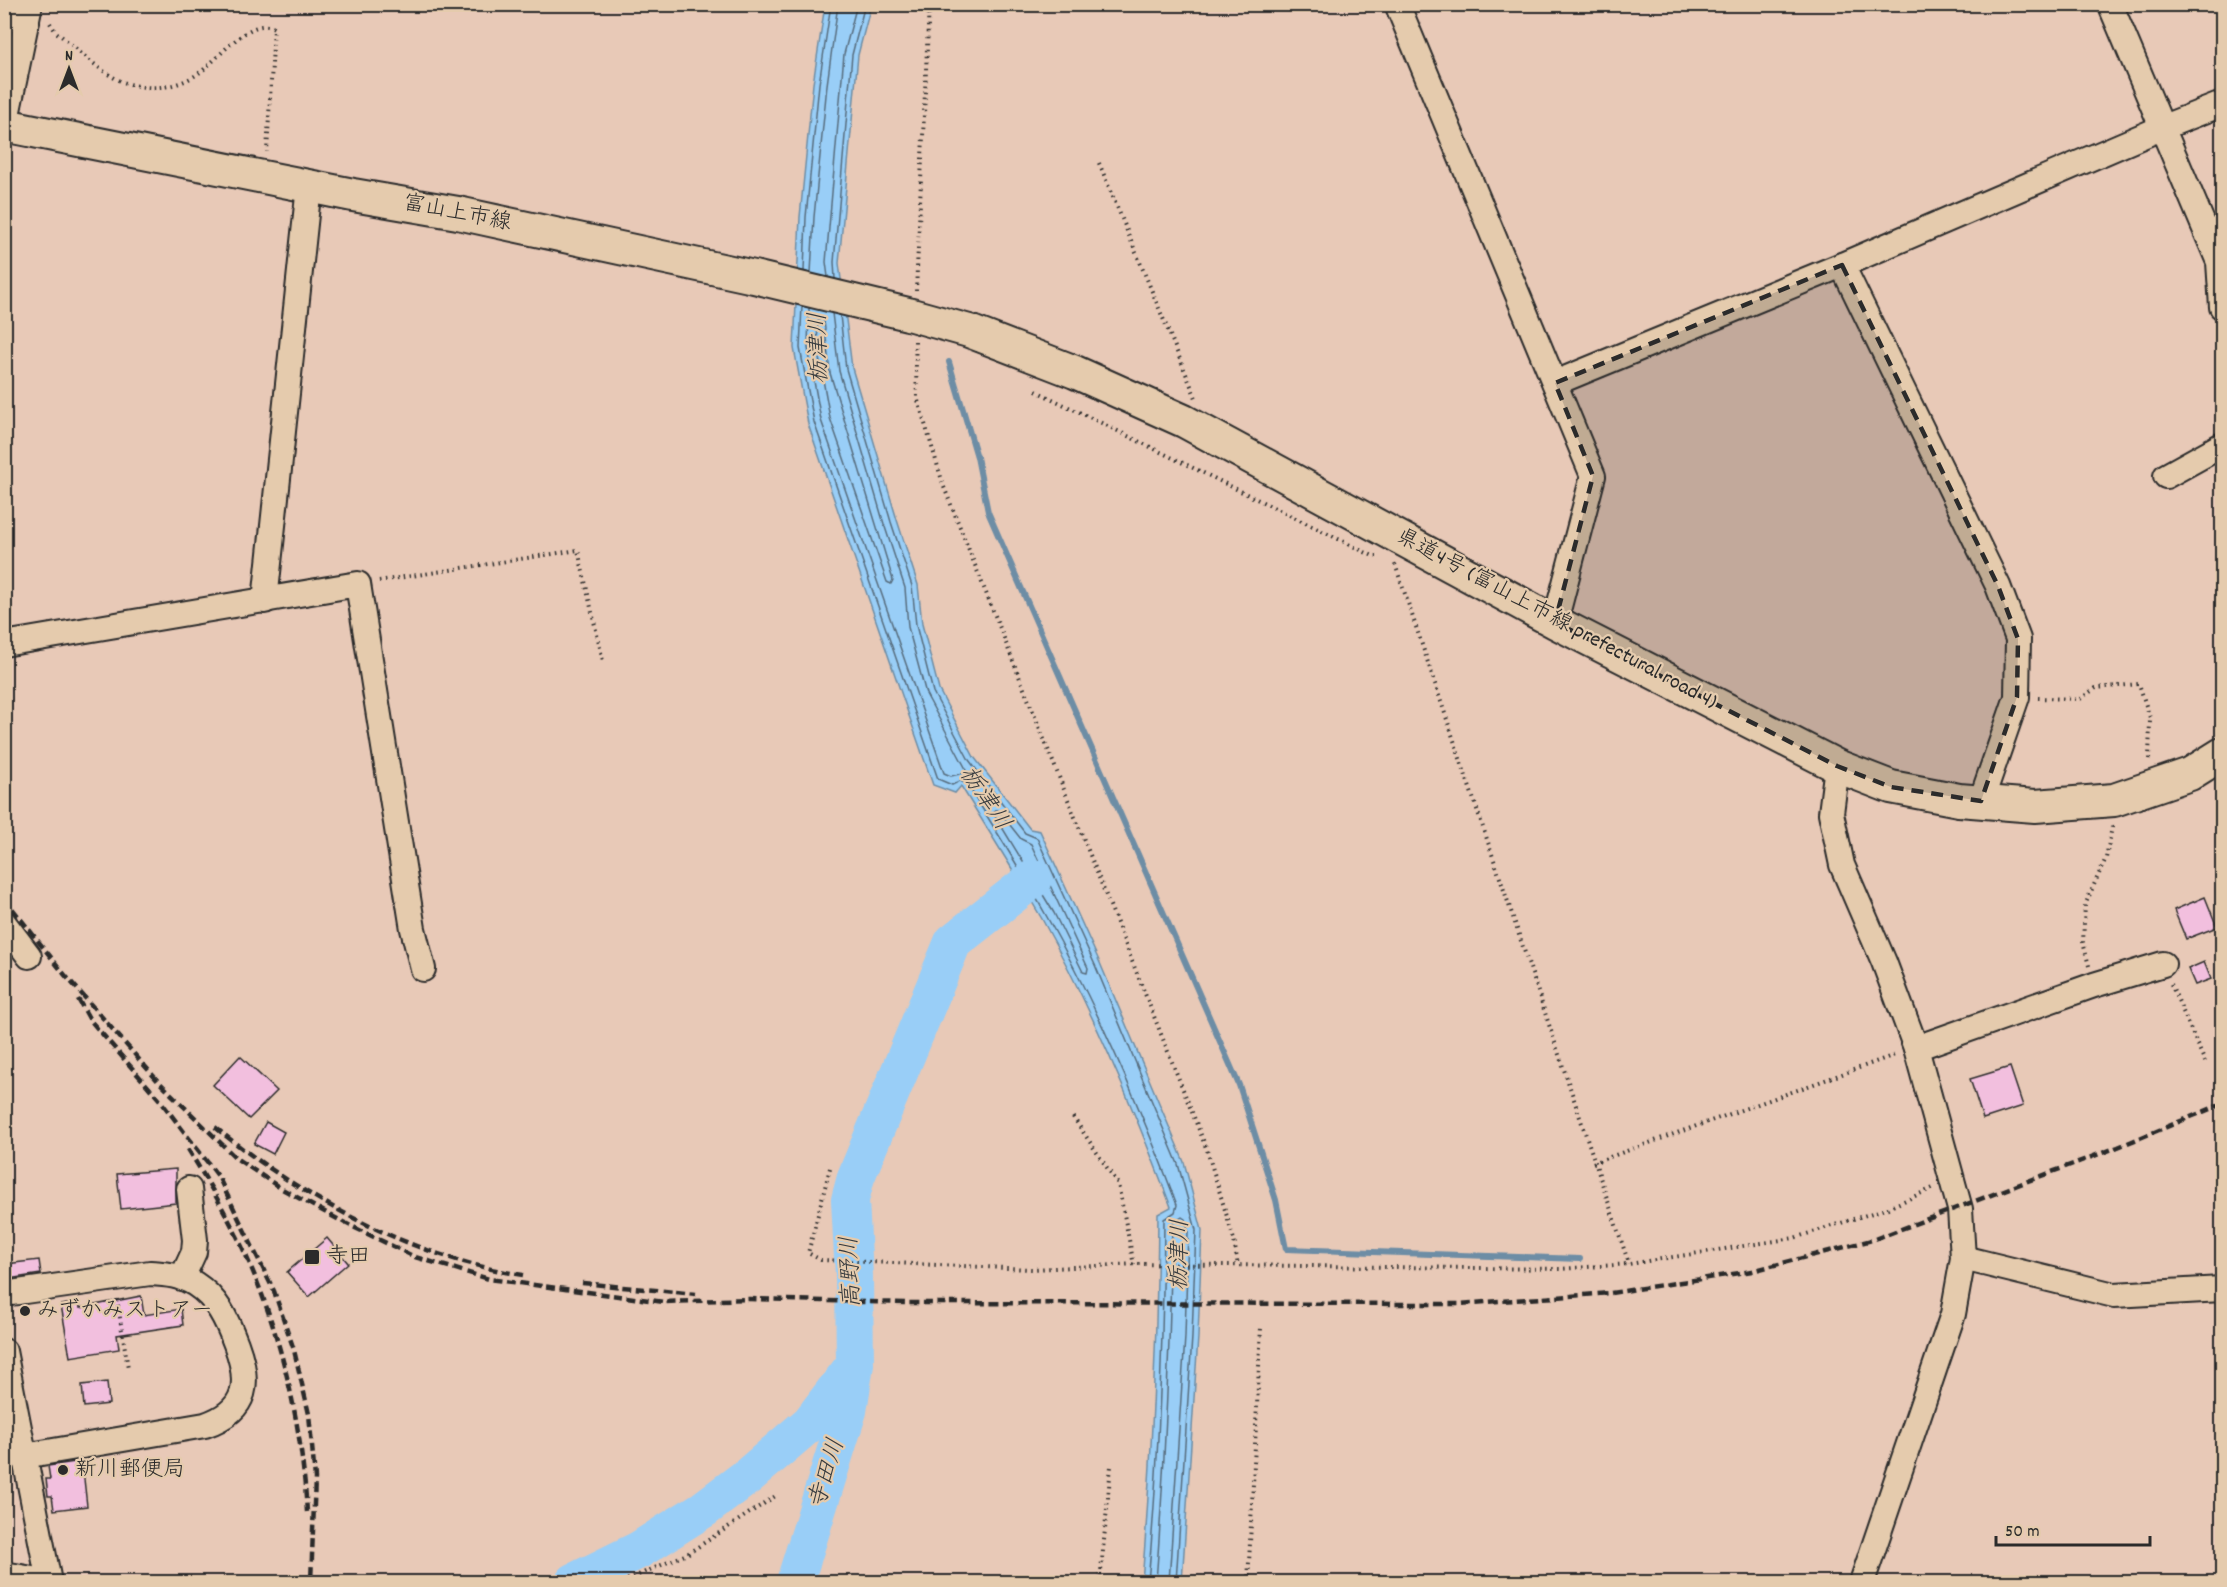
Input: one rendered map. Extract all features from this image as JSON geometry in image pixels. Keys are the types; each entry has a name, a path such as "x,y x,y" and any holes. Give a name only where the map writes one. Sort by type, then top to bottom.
{"main road":[{"name":"富山上市線","path":"4,125 309,186 458,213 754,277 911,315"},
{"name":"県道4号 (富山上市線 prefectural road 4)","path":"911,315 969,331 1075,372 1184,421 1212,436 1383,543 1555,622 1837,766 1891,787 1959,800 2035,806 2114,800 2190,774 2223,754"}],"street":[{"path":"1397,4 1593,476 1555,622"},
{"path":"2110,4 2219,262 2219,287 2223,307"},
{"path":"4,125 28,16"},
{"path":"1555,383 1842,266 2161,128 2223,104"},
{"path":"265,601 309,186"},
{"path":"1842,266 1998,586 2018,639 2016,698 1981,801"},
{"path":"2166,476 2223,445"},
{"path":"4,644 358,584 413,929 423,969"},
{"path":"1837,766 1831,813 1842,865 1884,962 1916,1048 1960,1209 1963,1258 1953,1314 1862,1582"},
{"path":"4,923 29,956"},
{"path":"1916,1048 2094,985 2163,964"},
{"path":"182,1278 194,1252 195,1240 189,1189"},
{"path":"1963,1258 2114,1296 2223,1289"},
{"path":"4,1294 150,1273 169,1274 182,1278 206,1293 218,1304 230,1326 244,1371 245,1386 234,1408 221,1419 205,1425 16,1441"},
{"path":"4,1351 16,1441 49,1582 4,1574"}],"path":[{"path":"929,4 921,207 911,315 917,397 944,487 1207,1150 1234,1240 1238,1266"},
{"path":"28,16 51,27 111,75 123,81 152,88 182,82 199,73 243,34 262,25 274,28 265,177"},
{"path":"1099,163 1212,436"},
{"path":"1036,391 1373,556 1383,543"},
{"path":"1383,543 1629,1264"},
{"path":"358,584 578,550 603,661"},
{"path":"2016,698 2080,699 2096,688 2139,684 2150,718 2149,788"},
{"path":"2094,985 2083,942 2083,926 2085,905 2106,858 2112,827 2102,801"},
{"path":"2163,964 2205,1062"},
{"path":"1593,1162 1916,1048"},
{"path":"1073,1117 1118,1184 1136,1264"},
{"path":"830,1168 808,1253 821,1260 1032,1269 1136,1264 1560,1269 1629,1264 1794,1238 1888,1208 1951,1181"},
{"path":"113,1278 128,1368"},
{"path":"1248,1582 1261,1327"},
{"path":"1100,1582 1110,1466"},
{"path":"622,1582 687,1554 777,1495"}],"highlighted area":[{"path":"1842,265 1998,586 2018,639 2017,697 1981,801 1891,787 1837,766 1555,622 1593,476 1555,383"}],"water":[{"name":"栃津川","path":"825,5 871,5 858,55 839,263 852,368 918,585 922,624 939,690 974,757 1030,829 1040,831 1100,963 1184,1162 1202,1230 1198,1337 1182,1582 1142,1582 1153,1398 1158,1214 1171,1207 1112,1061 1042,919 961,786 955,793 933,785 808,424 794,348 800,217 813,84"}],"building":[{"path":"2205,897 2217,927 2186,939 2174,910"},
{"path":"2204,962 2211,979 2195,985 2188,969"},
{"path":"240,1056 277,1091 249,1119 213,1085"},
{"path":"2010,1067 2023,1106 1983,1119 1970,1079"},
{"path":"266,1122 284,1132 273,1154 254,1144"},
{"path":"176,1169 176,1203 121,1209 117,1174"},
{"path":"327,1238 348,1263 309,1297 287,1272"},
{"path":"39,1260 41,1274 8,1279 6,1264"},
{"path":"141,1296 144,1315 181,1309 183,1325 117,1335 119,1349 70,1357 61,1305 79,1302 80,1308"},
{"path":"107,1382 109,1404 84,1407 82,1385"},
{"path":"82,1461 87,1506 54,1510 52,1496 48,1496 46,1479 50,1479 48,1466"}],"waterway":[{"path":"949,362 977,457 988,512 1239,1085 1276,1200 1286,1249 1580,1259"},
{"name":"高野川","path":"795,1582 848,1411 855,1364 850,1200 856,1177 953,942 1033,879"},
{"name":"高野川","path":"574,1582 639,1550 704,1509 748,1476 810,1423 852,1368"}],"railway":[{"path":"4,898 65,975 158,1081 237,1159 282,1189 415,1257 489,1279 664,1302 750,1299 907,1303 1459,1304 1611,1293 1752,1271 1872,1240 2118,1147 2222,1104"},
{"path":"78,999 90,1020 159,1099 218,1176 274,1291 294,1350 309,1414 315,1478 311,1582"},
{"path":"215,1127 284,1178 360,1221 441,1255 482,1267 523,1275"},
{"path":"188,1149 237,1236 265,1302 286,1371 293,1405 307,1512"},
{"path":"582,1283 696,1294"}],"place":[{"name":"寺田","path":"312,1257"},
{"name":"みずかみストアー","path":"25,1311"},
{"name":"新川郵便局","path":"63,1470"}],"water label":[{"name":"寺田川","path":"828,1474"}]}
